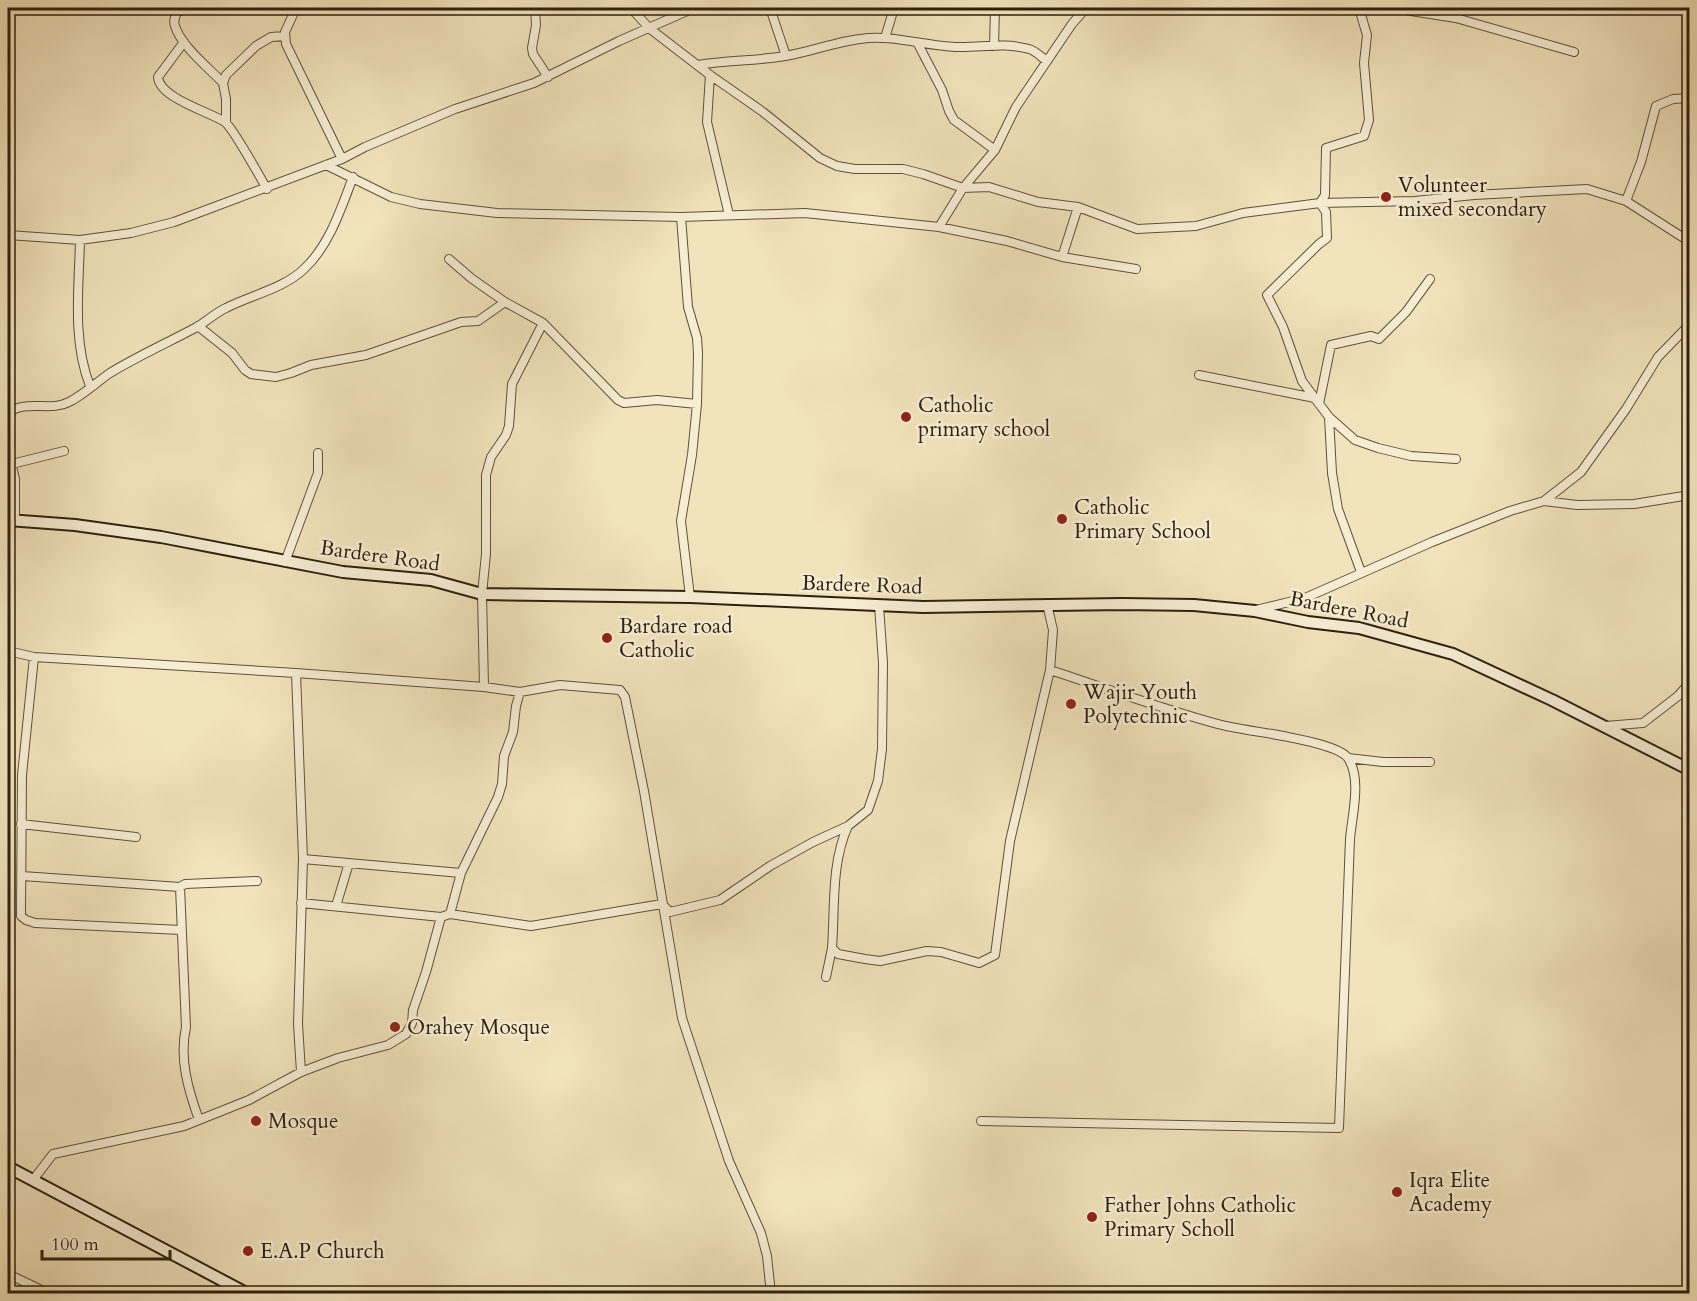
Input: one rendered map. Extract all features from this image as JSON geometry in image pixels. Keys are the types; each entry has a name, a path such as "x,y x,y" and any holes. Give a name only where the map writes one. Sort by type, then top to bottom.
{"street":[{"path":"191,8 177,12 175,27 184,42 223,83"},
{"path":"296,8 285,32 286,44 310,98 342,159"},
{"path":"536,8 533,54 548,77"},
{"path":"631,8 649,28 710,75 738,93 820,158 855,169 903,170 923,174 963,188 989,187 1038,202 1078,207 1137,229 1196,226 1243,213 1320,203 1415,201 1474,195 1587,189 1626,201 1689,243"},
{"path":"8,235 80,240 112,237 152,228 267,189 342,159 364,147 445,113 548,77 694,8"},
{"path":"770,8 786,56"},
{"path":"885,38 894,8"},
{"path":"994,46 996,8"},
{"path":"939,227 963,188 995,150 1016,107 1072,24 1086,8"},
{"path":"1320,203 1325,195 1326,148 1364,136 1369,120 1364,63 1367,34 1359,8"},
{"path":"1392,8 1456,18 1574,52"},
{"path":"267,189 226,123 223,83 226,75 256,46 272,38 285,36"},
{"path":"698,65 786,56 860,39 885,38 959,48 994,46 1027,48 1047,62"},
{"path":"184,42 158,77 159,82 167,91 188,105 226,123"},
{"path":"918,44 942,90 954,120 995,150"},
{"path":"710,75 707,122 729,215"},
{"path":"1626,201 1641,162 1656,106 1673,99 1689,98"},
{"path":"326,165 382,194 401,200 497,213 681,217 805,213 939,227 1007,241 1062,256 1136,269"},
{"path":"8,413 15,408 26,406 64,405 71,402 90,386 125,364 198,326 224,309 289,281 304,269 322,248 341,210 353,177"},
{"path":"1320,203 1326,212 1327,238 1268,295 1283,327 1302,381 1329,417 1355,440 1411,456 1456,459"},
{"path":"1062,256 1078,207"},
{"path":"681,217 688,307 697,338 697,404 692,455 681,521 690,597"},
{"path":"80,240 79,334 83,366 90,386"},
{"path":"448,258 505,302 543,323 618,400 624,403 657,400 697,404"},
{"path":"1317,401 1331,345 1371,336 1379,339 1406,312 1430,279"},
{"path":"198,326 232,353 251,374 276,377 291,374 311,365 366,355 461,322 478,321 505,302"},
{"path":"484,687 482,594 486,554 485,483 488,464 510,426 512,384 516,372 543,323"},
{"path":"1255,611 1305,598 1361,572 1510,511 1544,501 1581,472 1626,409 1658,357 1689,324"},
{"path":"1199,375 1317,401"},
{"path":"1329,417 1332,473 1338,509 1361,572"},
{"path":"8,450 15,479 11,521"},
{"path":"12,464 64,452"},
{"path":"285,561 318,473 318,453"},
{"path":"1544,501 1578,505 1634,504 1689,495"},
{"name":"Bardere Road","path":"11,521 57,523 150,536 343,572 431,580 482,594 690,597 933,607 1047,604 1194,605 1255,611 1308,622 1359,628 1453,654 1552,699 1689,770"},
{"path":"832,948 838,954 880,961 927,951 941,952 979,963 995,955 1010,841 1050,670 1053,630 1047,604"},
{"path":"662,904 670,912 720,900 779,861 848,826 868,810 878,781 882,749 883,663 879,605"},
{"path":"8,651 34,657 296,673 484,687 520,692 560,685 620,690 625,697 644,791 682,1018 729,1161 761,1233 771,1293"},
{"path":"34,657 22,775 22,876 19,908 21,916 26,920 46,924 181,930"},
{"path":"981,1121 1340,1128 1350,839 1354,792 1354,774 1348,758 1334,749 1299,739 1209,722 1050,670"},
{"path":"296,673 303,859 298,1024 301,1072"},
{"path":"1603,726 1643,723 1678,696 1689,682"},
{"path":"450,914 461,873 502,784 504,756 513,732 520,692"},
{"path":"1348,758 1383,762 1430,762"},
{"path":"21,824 136,837"},
{"path":"826,976 832,948 835,878 841,840 848,826"},
{"path":"303,859 461,873"},
{"path":"336,906 349,863"},
{"path":"22,876 180,887 185,884 257,881"},
{"path":"180,887 186,1026 183,1040 184,1072 199,1120"},
{"path":"302,903 441,917 450,914 531,926 662,904"},
{"path":"33,1180 54,1154 169,1130 199,1120 249,1100 301,1072 338,1058 388,1045 406,1034 412,1023 413,1010 441,917"},
{"path":"8,1167 248,1293"},
{"path":"8,1274 50,1293"}],"place":[{"name":"Volunteer mixed secondary","path":"1386,197"},
{"name":"Catholic primary school","path":"906,417"},
{"name":"Catholic Primary School","path":"1062,519"},
{"name":"Bardare road Catholic","path":"607,638"},
{"name":"Wajir Youth Polytechnic","path":"1071,704"},
{"name":"Orahey Mosque","path":"395,1027"},
{"name":"Mosque","path":"256,1121"},
{"name":"Iqra Elite Academy","path":"1397,1192"},
{"name":"Father Johns Catholic Primary Scholl","path":"1092,1217"},
{"name":"E.A.P Church","path":"248,1251"}]}
